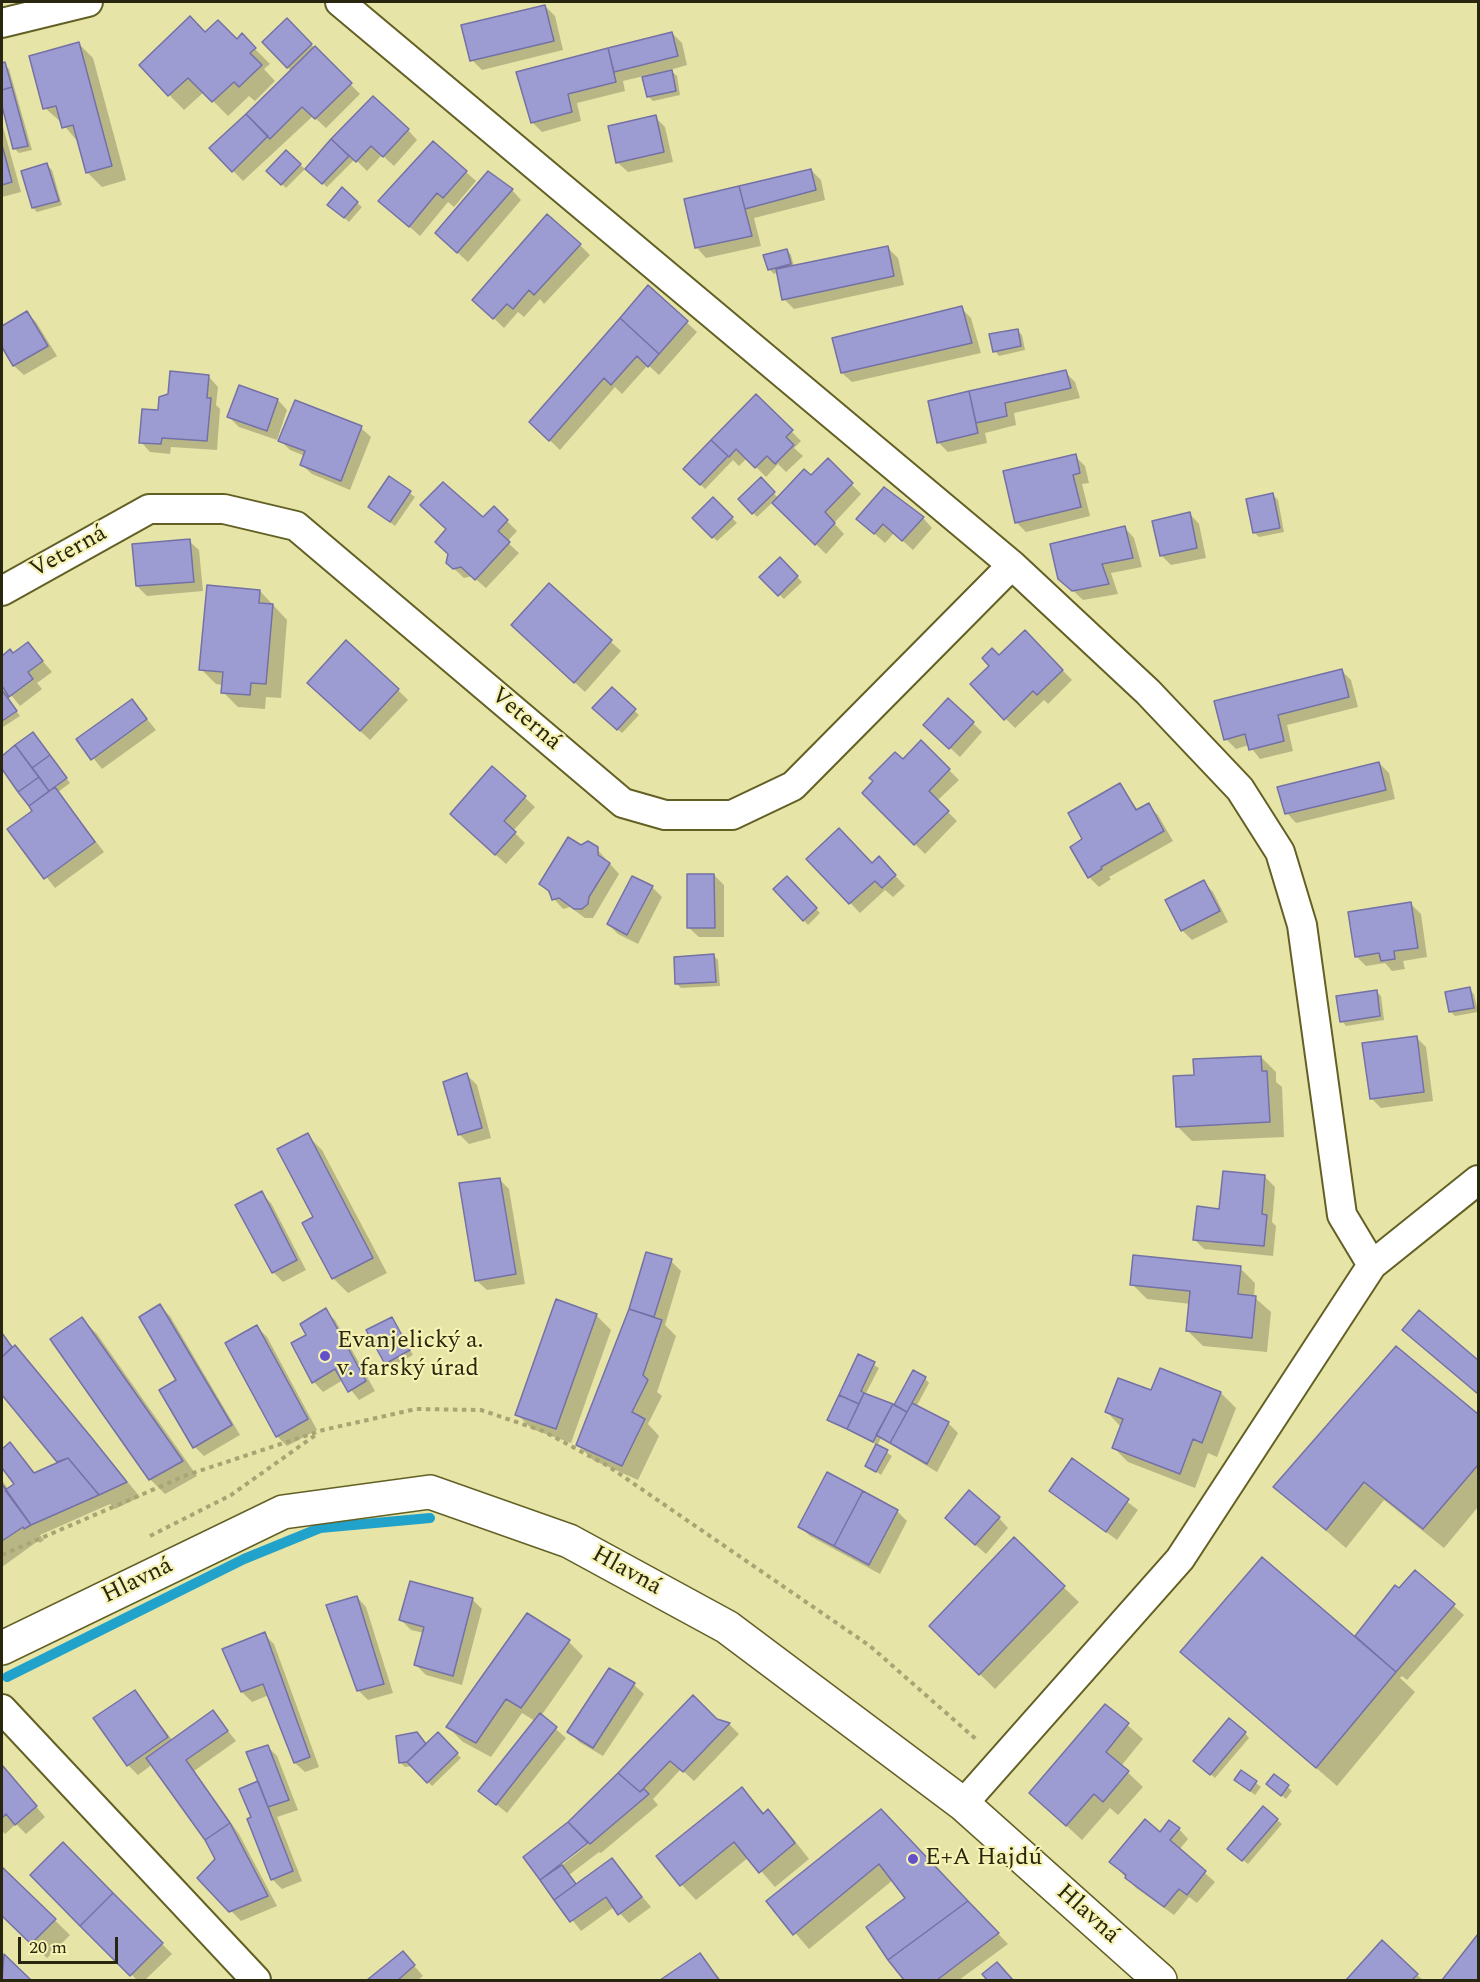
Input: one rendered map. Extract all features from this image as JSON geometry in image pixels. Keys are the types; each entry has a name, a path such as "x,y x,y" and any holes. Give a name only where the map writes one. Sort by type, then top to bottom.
{"street":[{"path":"2,23 88,2"},
{"path":"340,2 1012,565 1148,692 1240,789 1280,852 1302,925 1342,1215 1372,1265"},
{"name":"Veterná","path":"2,591 149,509 224,509 296,526 623,803 665,815 732,815 793,786 1012,565"},
{"path":"963,1804 1180,1559 1372,1265 1479,1180"},
{"name":"Hlavná","path":"2,1648 283,1512 430,1492 569,1541 727,1627 963,1804 1160,1980"},
{"path":"2,1709 256,1980"}],"path":[{"path":"2,1555 187,1475 323,1430 416,1409 481,1410 543,1431 608,1466 870,1646 1001,1761"},
{"path":"147,1537 231,1495 323,1430"}],"building":[{"path":"545,5 554,41 470,61 461,25"},
{"path":"190,16 205,32 218,20 237,39 242,33 256,48 250,53 262,65 239,87 234,82 212,102 188,78 168,96 139,65"},
{"path":"287,18 312,44 287,68 262,42"},
{"path":"672,32 678,56 614,72 608,48"},
{"path":"79,42 112,166 86,173 73,125 62,128 56,106 43,109 29,56"},
{"path":"315,46 352,83 315,119 302,107 270,139 246,114"},
{"path":"608,48 616,82 568,94 572,112 531,123 516,72"},
{"path":"5,62 12,87 2,90 2,63"},
{"path":"672,70 676,91 647,97 642,77"},
{"path":"12,87 28,146 13,149 2,106 2,90"},
{"path":"373,96 409,129 383,157 371,146 356,162 331,139"},
{"path":"246,114 268,136 232,172 209,148"},
{"path":"656,115 664,152 616,163 608,126"},
{"path":"331,139 349,156 322,184 305,169"},
{"path":"433,141 467,171 443,198 437,193 409,227 378,201"},
{"path":"2,145 12,182 2,185"},
{"path":"286,150 301,164 281,185 266,171"},
{"path":"47,163 59,201 32,208 21,171"},
{"path":"811,169 816,190 745,209 739,186"},
{"path":"488,171 513,189 457,253 435,233"},
{"path":"739,186 752,236 695,248 684,199"},
{"path":"342,187 358,202 344,218 327,205"},
{"path":"547,214 581,244 534,295 529,290 513,309 507,304 493,319 472,300"},
{"path":"888,246 894,276 782,300 776,269"},
{"path":"787,249 791,264 768,270 763,255"},
{"path":"648,285 688,321 659,354 620,318"},
{"path":"962,306 972,343 841,373 832,338"},
{"path":"27,311 48,346 13,366 2,347 2,326"},
{"path":"620,318 659,354 648,367 637,356 611,385 604,378 549,441 529,422"},
{"path":"1018,329 1021,346 993,352 989,334"},
{"path":"1066,370 1071,388 1005,403 1007,416 976,423 969,391"},
{"path":"170,371 209,375 207,398 211,398 207,441 162,438 161,444 139,443 142,409 158,410 159,397 168,394"},
{"path":"239,385 278,399 267,431 227,417"},
{"path":"969,391 978,433 937,443 928,401"},
{"path":"756,394 793,430 786,437 794,445 775,464 767,456 755,468 736,449 729,457 711,440"},
{"path":"295,400 362,426 341,481 300,465 305,451 278,441"},
{"path":"711,440 728,456 700,485 683,469"},
{"path":"1076,454 1080,473 1073,475 1081,507 1015,523 1003,471"},
{"path":"828,458 853,483 825,512 835,523 815,545 772,503 804,469 811,475"},
{"path":"389,476 411,491 390,522 368,507"},
{"path":"761,477 775,492 752,514 738,499"},
{"path":"443,482 483,517 494,506 508,520 498,531 510,542 475,580 461,567 453,569 446,563 448,554 435,542 446,529 420,505"},
{"path":"884,487 924,517 902,541 883,524 874,534 856,519"},
{"path":"1273,493 1280,528 1253,533 1246,499"},
{"path":"713,497 733,517 712,538 692,518"},
{"path":"1190,512 1197,548 1160,556 1152,521"},
{"path":"1125,526 1133,558 1102,564 1109,584 1072,591 1058,579 1050,544"},
{"path":"190,539 194,582 136,586 132,544"},
{"path":"780,557 798,576 778,596 759,577"},
{"path":"549,583 612,640 574,683 511,625"},
{"path":"207,585 260,590 259,603 273,604 266,684 251,683 250,695 221,693 223,672 199,670"},
{"path":"1025,630 1063,670 1037,695 1033,691 1004,720 970,684 989,666 982,658 992,648 999,655"},
{"path":"346,640 399,689 360,731 307,683"},
{"path":"28,642 43,661 28,672 33,679 9,697 2,686 2,656 10,649 13,653"},
{"path":"1342,669 1349,697 1278,715 1284,741 1249,750 1245,734 1224,740 1214,701"},
{"path":"612,687 636,709 617,730 592,708"},
{"path":"2,690 17,711 2,721"},
{"path":"948,698 974,722 949,749 923,725"},
{"path":"132,699 147,719 91,760 76,739"},
{"path":"33,732 50,755 32,768 15,745"},
{"path":"921,740 950,769 929,791 949,811 914,845 862,793 873,781 869,778 895,752 903,759"},
{"path":"15,745 39,777 18,792 2,769 2,756"},
{"path":"50,755 67,778 49,791 32,768"},
{"path":"1379,762 1386,790 1285,814 1277,787"},
{"path":"492,766 526,796 504,821 516,832 495,855 450,814"},
{"path":"39,777 49,791 29,806 18,792"},
{"path":"1120,783 1136,810 1149,803 1164,831 1101,867 1102,869 1088,878 1070,847 1082,839 1068,813"},
{"path":"55,787 95,842 44,879 7,829 32,811 29,806"},
{"path":"839,828 872,863 879,856 896,875 882,888 875,881 849,904 806,859"},
{"path":"568,837 581,845 588,841 598,847 598,855 610,863 589,897 588,904 582,909 574,909 559,898 552,900 549,891 539,884"},
{"path":"687,874 714,874 715,928 687,928"},
{"path":"632,876 653,886 627,935 607,924"},
{"path":"787,876 817,908 803,921 773,889"},
{"path":"1204,880 1220,911 1181,931 1165,900"},
{"path":"1411,902 1418,948 1394,951 1395,959 1381,961 1379,953 1355,957 1348,912"},
{"path":"714,954 716,982 675,984 674,957"},
{"path":"1470,987 1474,1008 1449,1012 1445,992"},
{"path":"1377,990 1380,1016 1340,1022 1336,996"},
{"path":"1417,1036 1424,1092 1370,1099 1362,1043"},
{"path":"1261,1056 1262,1071 1267,1071 1270,1122 1176,1127 1173,1076 1194,1075 1193,1059"},
{"path":"467,1073 482,1128 458,1135 443,1082"},
{"path":"308,1133 373,1258 332,1279 302,1223 313,1217 277,1149"},
{"path":"1223,1171 1265,1175 1262,1214 1267,1215 1264,1246 1193,1240 1197,1206 1219,1209"},
{"path":"500,1178 516,1274 475,1281 459,1183"},
{"path":"262,1191 297,1260 272,1273 235,1205"},
{"path":"646,1252 672,1259 654,1317 629,1309"},
{"path":"1133,1255 1241,1266 1238,1294 1256,1296 1252,1338 1186,1331 1190,1291 1130,1285"},
{"path":"556,1299 597,1314 556,1429 515,1415"},
{"path":"160,1304 232,1425 193,1448 159,1390 176,1380 139,1317"},
{"name":"Evanjelický a. v. farský úrad","path":"326,1308 366,1381 348,1392 335,1369 312,1383 291,1343 306,1335 300,1324"},
{"path":"629,1309 662,1320 643,1375 648,1380 632,1412 645,1419 622,1466 576,1445"},
{"path":"1419,1310 1478,1360 1478,1394 1402,1330"},
{"path":"82,1317 183,1461 149,1480 50,1339"},
{"path":"392,1317 410,1350 385,1364 366,1330"},
{"path":"257,1325 308,1419 276,1437 225,1343"},
{"path":"2,1333 12,1347 2,1357"},
{"path":"15,1345 127,1482 99,1495 68,1458 57,1462 2,1395 2,1357"},
{"path":"1396,1346 1478,1414 1478,1465 1423,1529 1364,1482 1326,1530 1273,1487"},
{"path":"858,1354 875,1362 861,1391 864,1393 859,1404 839,1395"},
{"path":"1160,1368 1221,1392 1202,1443 1193,1439 1180,1474 1112,1448 1123,1419 1105,1412 1118,1378 1151,1390"},
{"path":"913,1370 926,1377 907,1412 894,1405"},
{"path":"864,1393 893,1404 873,1442 847,1429"},
{"path":"839,1395 859,1404 847,1429 827,1420"},
{"path":"912,1403 949,1422 927,1464 890,1443"},
{"path":"893,1404 907,1412 890,1443 876,1435"},
{"path":"10,1442 34,1473 68,1458 99,1495 31,1525 5,1490 14,1484 2,1468 2,1449"},
{"path":"876,1444 888,1450 876,1472 865,1466"},
{"path":"1072,1458 1129,1499 1106,1532 1049,1491"},
{"path":"827,1472 863,1491 834,1546 798,1527"},
{"path":"2,1484 31,1525 24,1529 23,1527 2,1541"},
{"path":"969,1490 1000,1517 975,1545 945,1518"},
{"path":"863,1491 898,1510 869,1565 834,1546"},
{"path":"1014,1537 1065,1586 979,1675 929,1626"},
{"path":"1262,1557 1396,1672 1316,1768 1180,1652"},
{"path":"1415,1570 1455,1604 1396,1672 1355,1636 1395,1585 1399,1588"},
{"path":"410,1581 473,1598 453,1676 414,1665 424,1627 399,1620"},
{"path":"357,1596 384,1684 357,1691 326,1605"},
{"path":"527,1613 570,1640 521,1708 506,1699 476,1743 446,1727"},
{"path":"265,1632 310,1757 294,1763 263,1684 241,1692 222,1649"},
{"path":"609,1668 635,1683 593,1748 567,1732"},
{"path":"135,1690 168,1737 127,1766 93,1718"},
{"path":"693,1695 717,1719 730,1723 683,1772 670,1761 640,1792 618,1773"},
{"path":"1105,1704 1129,1723 1106,1752 1129,1771 1103,1802 1094,1794 1066,1826 1029,1793"},
{"path":"213,1710 228,1731 186,1760 230,1823 205,1840 146,1758"},
{"path":"540,1713 557,1727 496,1805 478,1791"},
{"path":"1229,1718 1246,1732 1210,1775 1193,1761"},
{"path":"417,1732 426,1744 407,1762 399,1763 396,1736"},
{"path":"438,1732 458,1753 427,1783 407,1762"},
{"path":"268,1745 289,1800 268,1807 246,1752"},
{"path":"2,1765 37,1806 15,1825 6,1814 2,1818"},
{"path":"1241,1770 1257,1781 1250,1791 1234,1780"},
{"path":"618,1773 640,1792 644,1789 649,1794 590,1844 568,1822"},
{"path":"1274,1774 1289,1785 1281,1796 1266,1784"},
{"path":"258,1781 293,1871 271,1880 247,1819 251,1817 239,1789"},
{"path":"742,1787 763,1814 768,1809 795,1843 759,1873 734,1842 680,1886 656,1856"},
{"path":"1263,1806 1278,1819 1242,1861 1227,1849"},
{"path":"881,1809 968,1901 888,1960 866,1927 905,1898 879,1864 793,1935 766,1901"},
{"path":"1145,1819 1160,1832 1169,1820 1180,1828 1170,1840 1206,1871 1187,1895 1179,1889 1164,1907 1125,1878 1126,1875 1109,1862"},
{"path":"568,1822 588,1843 540,1880 523,1857"},
{"path":"230,1823 268,1896 229,1912 197,1878 215,1859 205,1840"},
{"path":"63,1842 113,1893 80,1926 30,1875"},
{"path":"612,1858 642,1897 618,1915 606,1897 570,1922 554,1900"},
{"path":"562,1865 576,1884 554,1900 540,1880"},
{"path":"2,1867 56,1919 31,1944 2,1916"},
{"path":"113,1893 163,1943 130,1976 80,1926"},
{"path":"968,1901 999,1933 937,1980 904,1980 888,1960"},
{"path":"1478,1934 1478,1980 1442,1980"},
{"path":"1382,1940 1418,1974 1412,1980 1346,1980"},
{"path":"403,1951 415,1965 398,1980 367,1980"},
{"path":"700,1953 719,1980 660,1980"},
{"path":"4,1954 31,1980 2,1980"},
{"path":"997,1962 1013,1980 987,1980 982,1974"}],"waterway":[{"path":"7,1677 244,1559 320,1528 430,1518"}],"place":[{"name":"Evanjelický a. v. farský úrad","path":"325,1356"},
{"name":"E+A Hajdú","path":"913,1859"}]}
